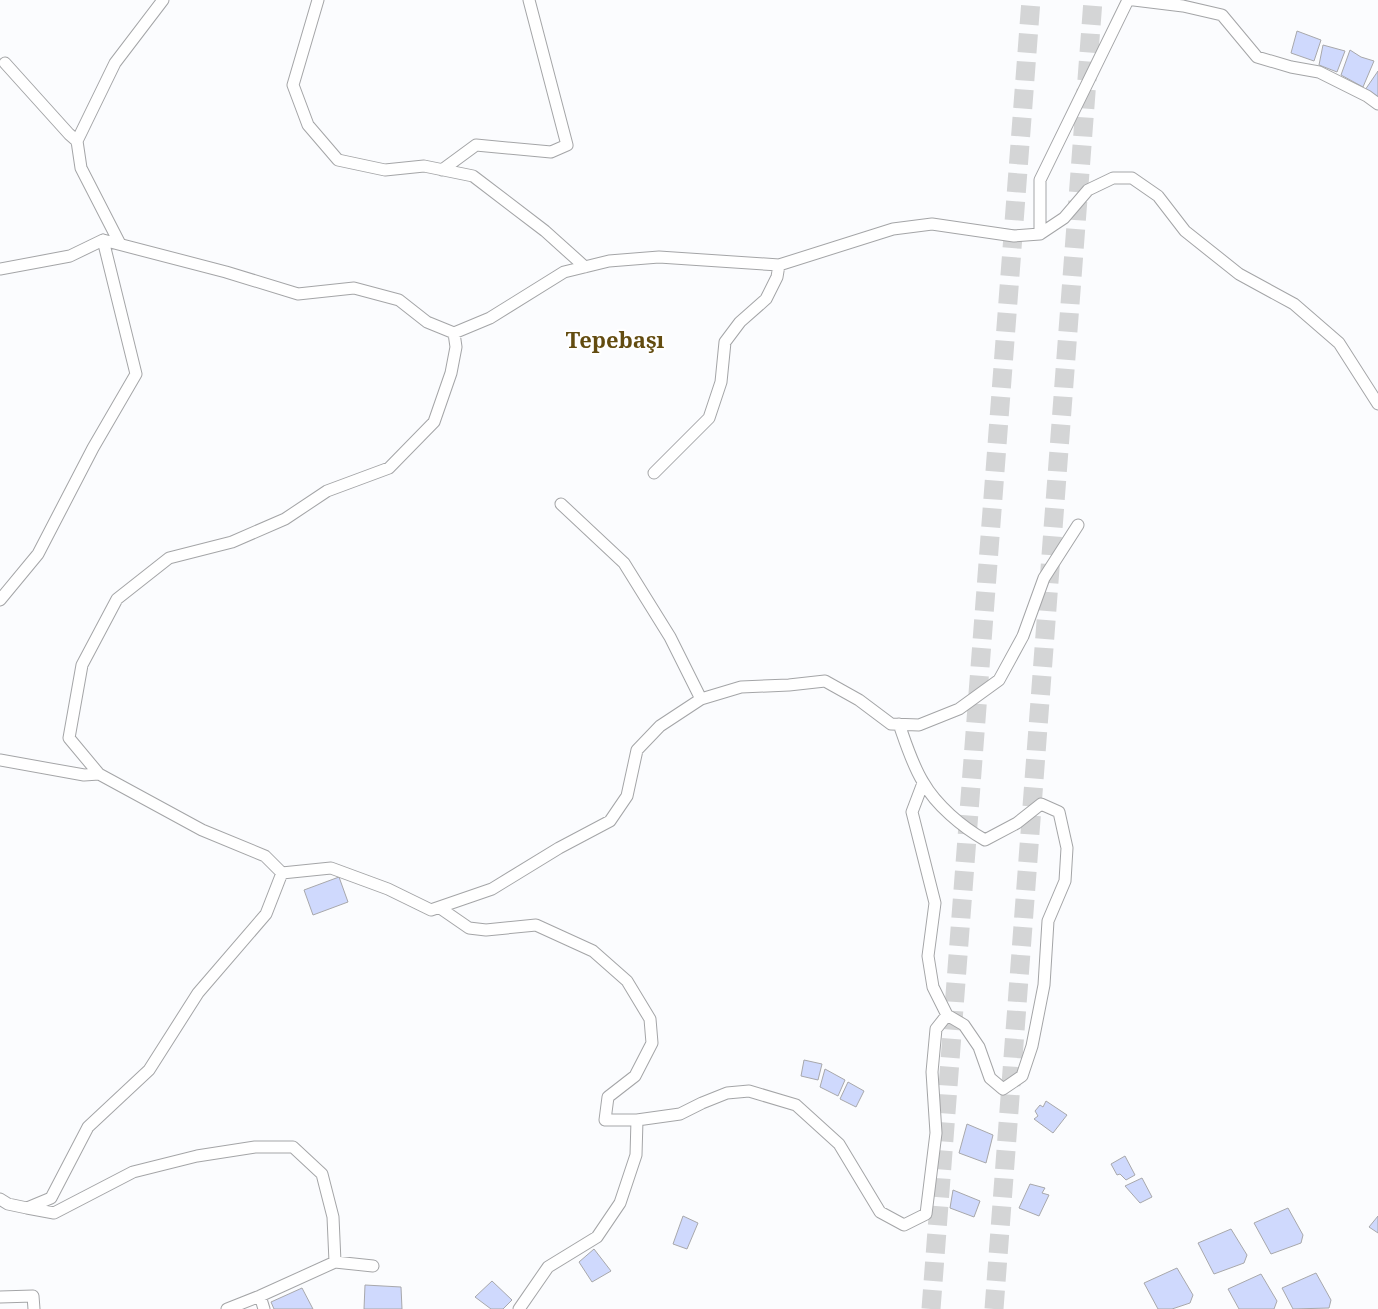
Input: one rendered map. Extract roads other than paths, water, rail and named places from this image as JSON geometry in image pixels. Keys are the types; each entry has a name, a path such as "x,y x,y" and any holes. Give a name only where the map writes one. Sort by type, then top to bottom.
{"street":[{"path":"120,244 81,168 78,141 115,63 164,0"},
{"path":"318,0 293,85 308,125 338,160 385,170 424,166 473,176 546,231 585,267"},
{"path":"442,170 476,145 552,152 566,146 529,0"},
{"path":"1040,234 1040,180 1128,0"},
{"path":"1134,0 1183,6 1222,15 1257,57 1291,67 1319,72 1367,96 1378,104"},
{"path":"5,63 69,134 78,141"},
{"path":"0,269 70,256 103,240 226,272 298,294 354,288 399,300 427,322 454,333 490,318 564,272 609,261 659,257 779,265 893,229 932,224 1014,236 1040,234 1064,218 1088,190 1113,178 1132,178 1158,196 1185,231 1239,274 1294,304 1339,343 1378,404"},
{"path":"0,600 38,554 93,448 136,374 103,240"},
{"path":"654,473 709,418 721,382 725,342 740,322 766,299 777,277 779,265"},
{"path":"282,873 265,856 202,830 99,774 69,738 82,665 117,599 169,558 232,542 285,519 327,491 389,468 434,422 451,373 456,347 454,333"},
{"path":"561,504 624,563 670,637 701,699"},
{"path":"282,873 331,868 388,889 431,910 492,889 559,848 610,821 627,796 637,750 660,726 701,699 741,687 825,681 859,700 891,724 919,724 959,709 999,680 1024,636 1044,578 1078,525"},
{"path":"900,724 912,761 923,783 966,829 985,840 1017,823 1041,804 1059,812 1067,848 1065,881 1048,921 1044,985 1032,1046 1022,1076 1004,1089 990,1078 979,1047 964,1025 947,1014 933,987 928,956 935,903 912,812 923,783"},
{"path":"0,760 84,775 99,774"},
{"path":"27,1208 51,1198 88,1127 149,1070 198,993 266,914 282,873"},
{"path":"440,908 469,928 486,930 536,925 593,951 627,981 650,1019 652,1043 635,1076 608,1097 605,1120 637,1120 680,1114 702,1102 726,1093 749,1091 796,1105 839,1144 880,1212 904,1225 926,1214 936,1133 932,1072 936,1030 947,1014"},
{"path":"519,1309 548,1267 598,1237 620,1203 636,1155 637,1120"},
{"path":"0,1199 8,1204 54,1213 133,1172 197,1156 256,1147 293,1147 322,1174 332,1218 335,1262"},
{"path":"227,1309 335,1262 373,1266"},
{"path":"0,1297 33,1296 34,1309"},
{"path":"260,1296 264,1309"}],"tunnel":[{"path":"931,1309 1031,0"},
{"path":"994,1309 1093,0"}],"district":[{"name":"Tepebaşı","path":"615,339"}]}
